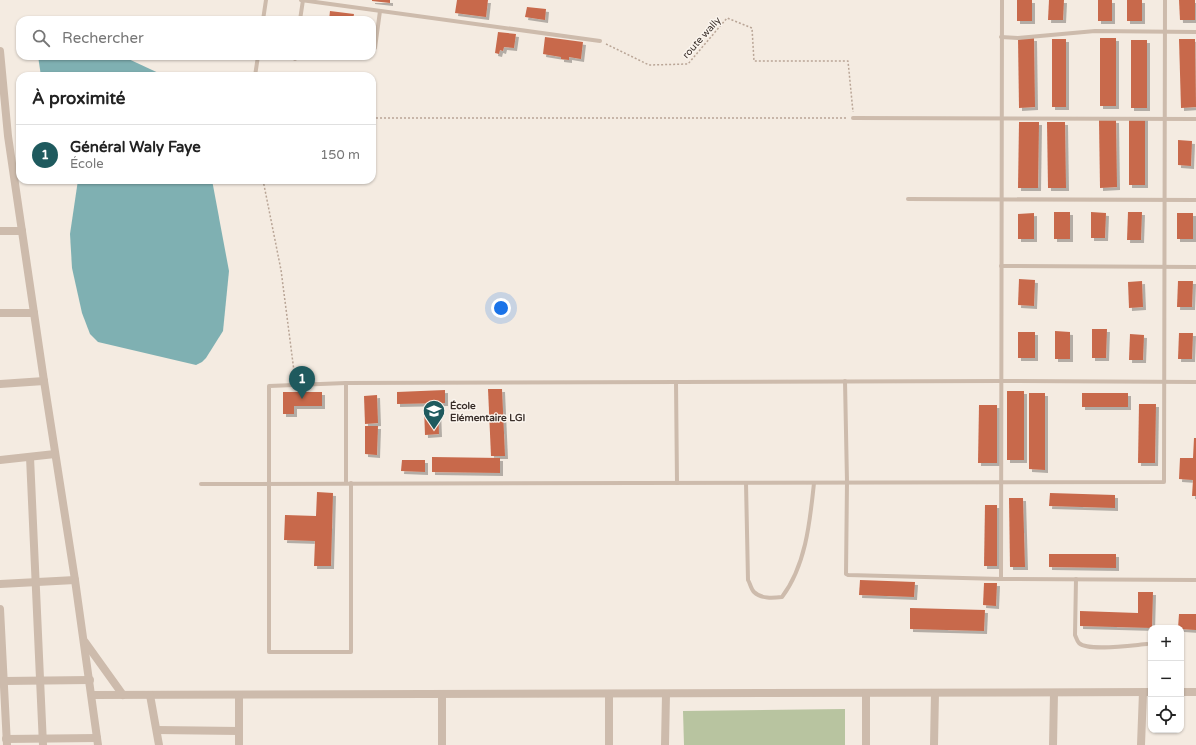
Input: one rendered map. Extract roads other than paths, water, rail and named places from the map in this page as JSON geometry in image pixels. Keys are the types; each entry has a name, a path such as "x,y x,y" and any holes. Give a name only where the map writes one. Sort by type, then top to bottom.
{"street":[{"path":"0,51 4,136 22,231 98,741 7,742 0,609"},
{"path":"0,230 22,231"},
{"path":"0,314 34,313"},
{"path":"0,384 44,381"},
{"path":"0,460 55,454"},
{"path":"30,457 43,742"},
{"path":"0,584 75,580"},
{"path":"84,640 123,695"},
{"path":"4,681 90,680"},
{"path":"92,695 1147,692 1141,745"},
{"path":"1184,692 1196,692"},
{"path":"866,693 866,745"},
{"path":"934,693 934,745"},
{"path":"1053,745 1054,693"},
{"path":"442,694 442,745"},
{"path":"609,694 609,745"},
{"path":"665,745 666,694"},
{"path":"150,695 160,745"},
{"path":"239,695 239,745"},
{"path":"157,730 239,731"}],"lane":[{"path":"264,16 266,0"},
{"path":"300,16 302,0 600,41"},
{"path":"1001,579 1002,0"},
{"path":"201,484 1164,482 1164,0"},
{"path":"376,41 380,11"},
{"path":"1001,37 1018,38 1096,31 1196,32"},
{"path":"256,72 257,60"},
{"path":"853,118 1196,119"},
{"path":"908,199 1196,200"},
{"path":"1001,266 1196,267"},
{"path":"845,381 847,482 846,574 1001,579 1196,580"},
{"path":"351,483 351,652 269,652 269,386 346,383 845,381 1196,382"},
{"path":"676,382 677,483"},
{"path":"346,383 346,483"},
{"path":"746,483 748,580 754,591 760,596 772,598 782,597 790,587 802,557 810,515 814,482"},
{"path":"1076,580 1075,635 1078,643 1086,647 1099,648 1147,644"}],"water":[{"path":"39,60 131,60 156,72 40,72"},
{"path":"77,184 213,184 229,271 223,331 206,358 196,365 98,342 90,334 82,313 72,268 70,234"}],"place":[{"name":"Général Waly Faye","path":"302,399"},
{"name":"École Elémentaire LGI","path":"434,430"}]}
